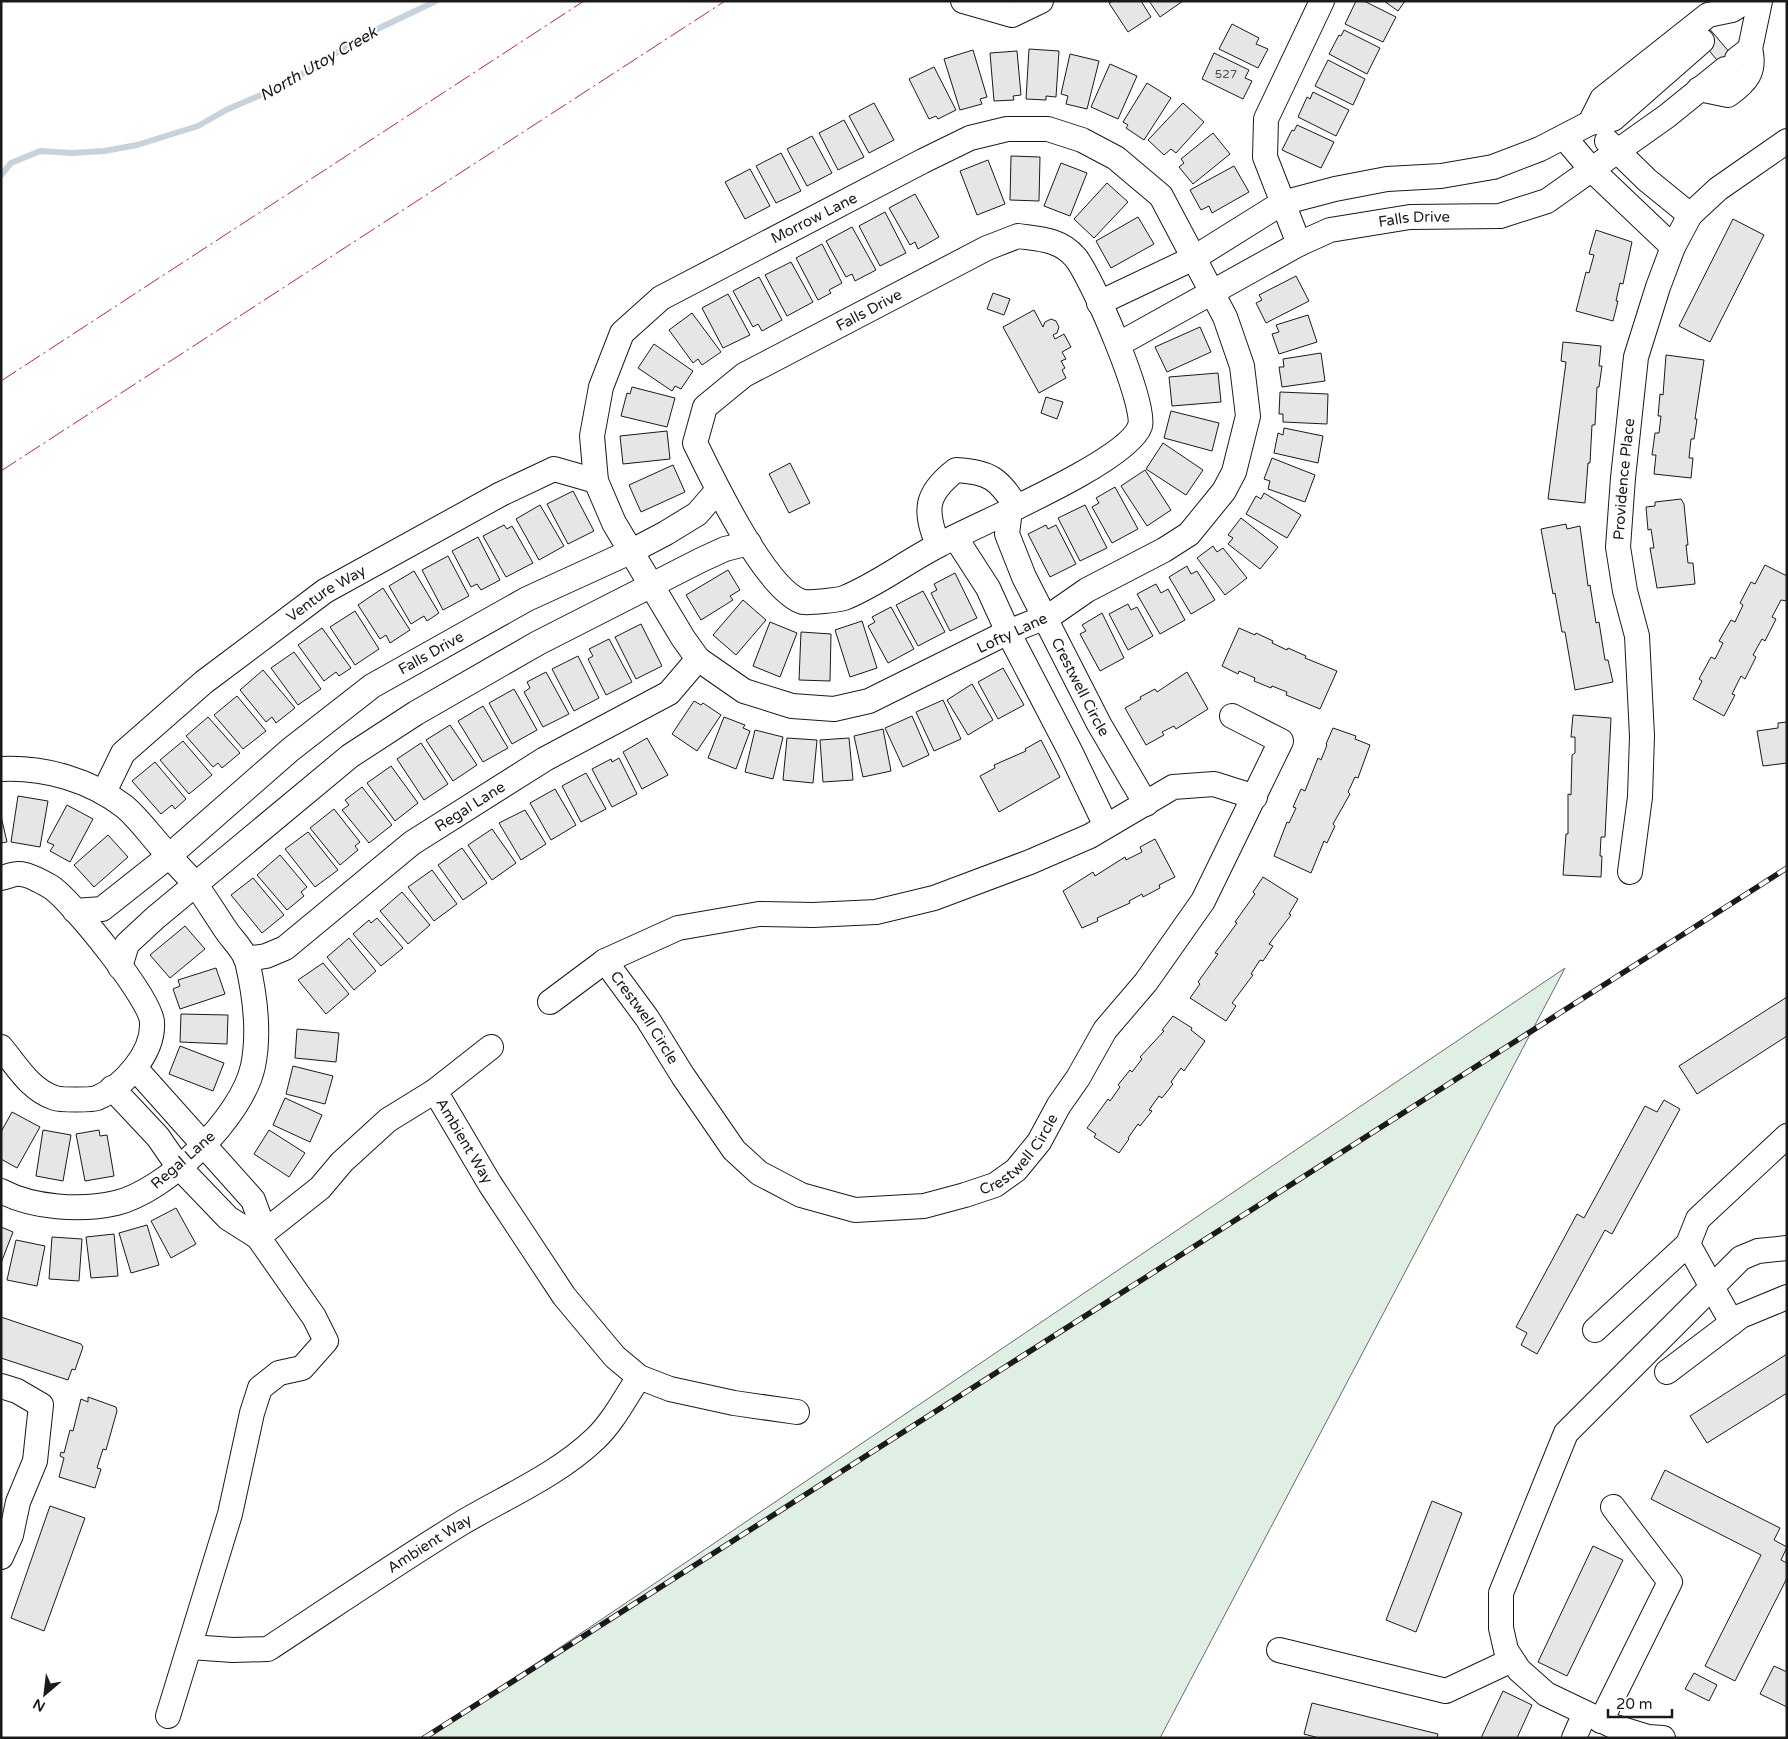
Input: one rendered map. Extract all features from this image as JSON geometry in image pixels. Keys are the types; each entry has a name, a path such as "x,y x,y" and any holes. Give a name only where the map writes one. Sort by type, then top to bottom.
{"street":[{"path":"963,1 1012,15 1041,1"},
{"path":"1299,244 1265,157 1266,119 1322,1"},
{"path":"1699,89 1728,95 1745,82 1753,61 1737,59 1760,1"},
{"path":"1099,303 1194,258 1282,204 1334,189 1386,179 1441,176 1493,167 1590,124 1613,119 1707,37 1739,6"},
{"path":"1590,124 1602,99 1631,75 1708,15 1739,6"},
{"name":"Falls Drive","path":"1119,344 1299,244 1330,230 1410,218 1500,216 1546,201 1667,116 1737,59"},
{"path":"1590,124 1647,180 1690,215"},
{"name":"Morrow Lane","path":"630,552 614,523 596,481 592,436 601,386 622,333 661,298 970,138 1007,129 1048,129 1082,140 1116,158 1161,196 1211,292"},
{"path":"1564,137 1591,169 1673,246"},
{"name":"Providence Place","path":"1630,872 1640,797 1642,736 1637,636 1618,547 1623,478 1636,357 1673,246 1690,215 1718,189 1787,141"},
{"name":"Falls Drive","path":"1018,236 1055,241 1075,256 1119,344 1142,424 1135,436 1097,465 946,541 843,599 803,602 775,582 749,543 718,490 695,443 705,407 744,375 987,248 1018,236"},
{"name":"Lofty Lane","path":"630,552 654,586 683,638 698,659 744,691 792,706 834,709 869,701 1008,632 1044,618 1087,590 1164,550 1189,534 1224,491 1234,472 1248,416 1242,366 1225,317 1211,292"},
{"name":"Venture Way","path":"104,792 124,753 204,682 325,591 502,494 554,469 596,481"},
{"path":"1013,508 1000,482 974,471 956,470 943,480 932,495 928,513 946,541 988,588 1008,632 1070,751 1106,826"},
{"name":"Falls Drive","path":"75,911 102,909 169,856 290,750 372,686 527,599 630,552 696,514 718,490"},
{"name":"Crestwell Circle","path":"1013,508 1007,534 1024,577 1044,618 1146,804"},
{"path":"120,966 127,944 194,884 350,756 416,714 538,643 725,549 749,543"},
{"name":"Regal Lane","path":"246,959 266,956 286,948 412,843 545,760 669,693 698,659"},
{"path":"1232,716 1281,741 1254,798"},
{"path":"1,769 19,768 59,774 104,792 126,808 194,884"},
{"name":"Crestwell Circle","path":"550,1002 605,961 678,928 760,914 813,915 876,912 934,898 1030,862 1106,826 1173,787 1214,784 1254,798 1203,901 1168,952 1105,1030 1039,1142 1016,1170 995,1185 924,1206 855,1210 801,1194 759,1173 734,1150 683,1076 648,1018 605,961"},
{"path":"1,878 20,874 51,888 75,911 120,966 142,999 152,1021 149,1042 135,1068 112,1088 95,1099 56,1098 30,1084 4,1053"},
{"name":"Regal Lane","path":"1,1191 13,1197 48,1205 87,1207 116,1203 144,1193 204,1145 227,1119 244,1093 253,1066 257,1019 246,959 194,884"},
{"path":"258,1237 320,1188 342,1162 388,1120 435,1091 491,1047"},
{"path":"135,1068 253,1200 261,1222 258,1237"},
{"path":"112,1088 158,1136 178,1166 228,1218 258,1237 314,1317 326,1341 302,1368 279,1373 260,1388 252,1413 230,1514 168,1716"},
{"name":"Ambient Way","path":"435,1091 490,1184 564,1296 615,1357 640,1377 670,1390 734,1403 798,1412"},
{"path":"1595,1330 1688,1244 1698,1219 1787,1136"},
{"path":"1688,1244 1732,1323"},
{"path":"1663,1738 1648,1737 1593,1717 1546,1694 1519,1670 1506,1650 1501,1628 1501,1593 1566,1433 1741,1258 1758,1251 1787,1248"},
{"path":"1667,1372 1741,1316 1787,1297"},
{"name":"Ambient Way","path":"190,1647 233,1650 268,1649 459,1525 544,1476 575,1455 595,1439 640,1377"},
{"path":"1,1386 18,1391 41,1405 35,1460 18,1502 11,1536 1,1557"},
{"path":"1574,1738 1593,1717 1670,1582 1613,1507"},
{"path":"1279,1650 1446,1691 1512,1660"}],"green space":[{"path":"1565,968 1160,1738 426,1738"}],"building":[{"path":"1113,1 1141,1 1151,17 1128,32 1109,3"},
{"path":"1149,1 1183,1 1160,17"},
{"path":"1356,1 1364,1 1396,17 1383,42 1345,24"},
{"path":"1384,1 1405,1 1398,11"},
{"path":"1232,24 1259,38 1256,44 1268,49 1258,68 1219,49"},
{"path":"1708,27 1742,67 1731,77 1697,36"},
{"path":"1344,30 1380,48 1367,74 1329,54 1339,35 1341,36"},
{"path":"1029,49 1059,51 1056,97 1046,96 1046,100 1026,99"},
{"path":"973,50 987,97 980,99 982,104 960,110 944,59"},
{"path":"1017,51 1021,95 1013,96 1014,100 994,101 990,53"},
{"path":"1214,53 1249,70 1245,78 1252,81 1243,99 1202,79"},
{"path":"1070,54 1099,61 1087,109 1066,104 1068,96 1061,94"},
{"path":"1328,60 1365,79 1353,105 1315,86"},
{"path":"1110,64 1137,76 1118,119 1091,107"},
{"path":"934,67 956,110 938,119 936,116 929,119 909,79"},
{"path":"1147,83 1171,98 1144,140 1126,128 1128,125 1123,122"},
{"path":"1313,92 1349,110 1336,136 1298,117 1307,97 1310,99"},
{"path":"874,103 894,140 869,153 849,116"},
{"path":"1183,103 1204,122 1176,153 1171,149 1164,155 1148,140"},
{"path":"844,120 864,157 838,170 819,133"},
{"path":"1297,125 1334,142 1321,168 1282,150 1292,130 1294,131"},
{"path":"1213,133 1230,154 1193,184 1179,167 1184,163 1181,159"},
{"path":"812,136 832,173 807,186 787,149"},
{"path":"781,153 801,191 776,203 756,166"},
{"path":"1011,156 1040,157 1039,201 1010,200"},
{"path":"988,160 1005,204 977,215 960,171"},
{"path":"1061,163 1087,173 1070,216 1044,206"},
{"path":"1234,166 1249,192 1212,213 1209,206 1201,210 1190,190"},
{"path":"750,169 770,206 745,219 725,182"},
{"path":"1107,183 1128,202 1094,238 1074,219"},
{"path":"915,194 939,237 918,249 915,242 910,245 889,208"},
{"path":"885,212 906,253 880,266 859,226"},
{"path":"1138,217 1154,244 1111,268 1096,241"},
{"path":"1733,219 1764,235 1710,342 1679,326"},
{"path":"852,227 876,270 855,281 852,274 846,277 826,241"},
{"path":"1596,230 1632,242 1623,284 1620,283 1613,321 1576,311 1586,272 1589,273 1594,255 1589,254"},
{"path":"822,244 842,283 829,290 831,293 818,300 796,258"},
{"path":"791,262 813,302 787,316 765,275"},
{"path":"1296,276 1309,301 1266,323 1256,303 1262,300 1259,295"},
{"path":"759,277 782,320 762,331 758,324 753,327 733,291"},
{"path":"993,293 1010,299 1004,315 987,309"},
{"path":"728,294 750,335 723,348 702,308"},
{"path":"1034,310 1043,327 1045,322 1051,319 1056,321 1059,327 1057,333 1053,335 1055,339 1064,334 1071,347 1062,352 1066,359 1061,361 1065,368 1062,370 1066,378 1039,393 1003,327"},
{"path":"692,313 721,352 702,365 698,359 693,363 669,330"},
{"path":"1308,315 1317,342 1279,354 1272,334 1279,332 1276,325"},
{"path":"1200,327 1211,352 1167,372 1155,347"},
{"path":"1563,342 1601,346 1599,366 1602,366 1599,387 1597,387 1595,425 1592,425 1585,503 1548,499 1566,362 1561,361"},
{"path":"654,344 693,371 681,389 675,386 672,391 638,368"},
{"path":"1321,353 1325,381 1282,387 1279,367 1284,367 1283,359"},
{"path":"1666,355 1704,360 1695,419 1697,419 1694,439 1691,439 1689,458 1693,458 1691,478 1654,474 1656,455 1652,455 1655,433 1659,433 1661,416 1658,416 1660,394 1663,395"},
{"path":"1218,373 1221,402 1172,406 1169,377"},
{"path":"632,387 675,398 667,427 621,416 627,393 630,394"},
{"path":"1280,392 1328,394 1327,424 1283,422 1283,414 1279,414"},
{"path":"1046,397 1063,402 1057,419 1041,413"},
{"path":"1171,411 1219,423 1212,451 1164,438"},
{"path":"1284,428 1323,436 1318,463 1274,453 1278,433 1283,435"},
{"path":"667,431 670,459 623,464 620,436"},
{"path":"1163,443 1203,470 1186,495 1146,469"},
{"path":"1272,458 1315,475 1305,502 1268,489 1270,481 1264,479"},
{"path":"790,463 810,503 789,513 769,474"},
{"path":"673,465 685,492 641,512 629,485"},
{"path":"1145,470 1171,510 1147,526 1121,486"},
{"path":"1115,487 1138,529 1112,543 1092,507 1099,503 1096,498"},
{"path":"573,491 594,531 568,544 547,504"},
{"path":"1264,493 1301,515 1287,538 1246,514 1256,496 1261,499"},
{"path":"1681,499 1684,504 1688,563 1693,563 1695,584 1657,588 1650,548 1654,548 1651,529 1648,530 1646,507 1655,506 1655,502"},
{"path":"540,505 564,546 539,560 516,519"},
{"path":"1085,505 1107,548 1080,561 1058,518"},
{"path":"1241,518 1278,547 1260,569 1228,544 1233,538 1228,535"},
{"path":"1566,524 1567,529 1580,526 1588,586 1590,585 1596,623 1599,622 1605,660 1608,660 1613,682 1575,690 1565,632 1562,632 1555,593 1553,594 1541,529"},
{"path":"504,525 507,529 512,526 533,563 506,577 483,536"},
{"path":"1046,525 1048,529 1056,525 1076,564 1050,577 1028,534"},
{"path":"478,537 500,580 481,590 477,584 471,587 452,551"},
{"path":"1213,546 1217,552 1223,548 1247,578 1225,595 1197,558"},
{"path":"448,556 469,596 443,610 422,570"},
{"path":"1765,565 1787,576 1787,601 1781,600 1772,617 1776,619 1765,641 1762,639 1753,655 1756,657 1745,679 1741,676 1732,694 1735,695 1724,716 1693,699 1702,681 1699,679 1711,657 1715,659 1723,643 1719,641 1731,620 1735,622 1743,605 1740,603 1751,582 1755,584"},
{"path":"1187,566 1191,574 1197,571 1215,600 1191,614 1169,577"},
{"path":"728,570 740,590 730,596 733,600 701,620 686,595"},
{"path":"414,571 439,613 427,621 424,616 411,624 389,586"},
{"path":"955,573 977,618 950,631 931,593 937,590 934,584"},
{"path":"1156,584 1161,593 1168,589 1185,620 1160,634 1137,594"},
{"path":"383,588 410,630 390,643 386,635 380,639 358,605"},
{"path":"923,591 945,632 918,646 896,605"},
{"path":"743,600 766,620 736,655 713,635"},
{"path":"1128,604 1131,610 1137,607 1153,636 1128,650 1109,614"},
{"path":"891,607 914,649 888,663 868,626 875,622 872,617"},
{"path":"355,611 379,649 355,665 330,627"},
{"path":"1102,613 1124,658 1100,671 1080,634 1086,631 1082,625"},
{"path":"862,621 877,668 850,677 835,630"},
{"path":"770,622 797,633 780,677 753,666"},
{"path":"641,624 662,666 636,679 615,637"},
{"path":"322,628 351,668 339,676 336,672 324,681 298,645"},
{"path":"1239,628 1255,635 1256,633 1273,641 1272,643 1287,650 1288,648 1306,656 1305,658 1337,671 1320,709 1286,695 1287,692 1272,686 1271,688 1254,681 1255,678 1239,671 1238,674 1222,666"},
{"path":"801,632 831,634 830,681 799,680"},
{"path":"609,639 632,682 606,695 588,659 593,656 589,649"},
{"path":"294,652 321,689 298,705 271,668"},
{"path":"578,656 599,698 574,711 552,669"},
{"path":"1003,668 1024,705 998,719 978,682"},
{"path":"263,670 295,708 276,723 272,717 266,722 240,690"},
{"path":"546,672 569,714 543,727 524,692 530,688 527,682"},
{"path":"1187,672 1208,709 1176,729 1174,726 1162,732 1164,735 1146,745 1125,708 1155,689 1157,692"},
{"path":"972,684 993,720 968,735 947,700"},
{"path":"514,689 537,730 512,744 489,703"},
{"path":"237,696 266,731 243,749 214,715"},
{"path":"943,700 961,739 934,751 916,712"},
{"path":"694,701 701,705 703,703 721,715 697,751 672,734"},
{"path":"483,706 508,748 483,762 458,721"},
{"path":"1573,715 1611,718 1605,837 1601,837 1601,877 1563,875 1566,834 1568,834 1568,794 1571,795 1572,755 1575,753 1575,737 1571,737"},
{"path":"912,716 929,755 903,767 885,728"},
{"path":"208,717 240,753 222,768 218,763 213,767 186,736"},
{"path":"724,717 745,725 743,728 750,731 736,769 708,758"},
{"path":"1787,722 1787,763 1763,766 1757,731 1778,728 1778,723"},
{"path":"450,725 477,765 453,781 426,740"},
{"path":"1333,728 1356,736 1355,739 1370,745 1358,778 1355,777 1348,792 1350,794 1333,824 1335,826 1327,843 1324,841 1311,873 1274,856 1287,822 1289,823 1296,808 1293,807 1301,789 1305,791 1318,758 1321,760"},
{"path":"883,729 891,771 863,777 854,736"},
{"path":"755,730 783,737 773,779 745,772"},
{"path":"647,738 668,775 642,789 623,752"},
{"path":"787,738 817,740 813,783 783,780"},
{"path":"849,738 853,780 823,782 820,740"},
{"path":"1041,740 1060,777 999,812 980,776 995,768 994,765 1026,751 1025,749"},
{"path":"183,741 212,775 189,794 160,760"},
{"path":"421,743 448,784 424,800 397,759"},
{"path":"619,758 637,794 612,807 592,769 611,759 612,762"},
{"path":"155,762 186,799 175,809 172,805 161,814 132,781"},
{"path":"391,766 418,803 395,821 367,783"},
{"path":"586,773 606,809 581,822 562,786"},
{"path":"362,787 392,825 369,843 342,810 349,805 345,800"},
{"path":"555,789 576,825 551,840 530,803"},
{"path":"18,796 48,801 40,847 11,842"},
{"path":"67,805 93,819 70,862 50,851 54,845 47,842"},
{"path":"334,809 360,842 355,846 358,850 340,865 310,828"},
{"path":"525,810 546,844 521,860 499,823"},
{"path":"1,816 7,842 1,843"},
{"path":"492,829 516,863 492,880 468,845"},
{"path":"308,832 338,870 315,887 285,849"},
{"path":"108,835 128,857 94,887 74,865"},
{"path":"1155,839 1175,877 1159,885 1160,888 1143,897 1142,894 1129,901 1130,903 1097,918 1098,921 1082,928 1063,891 1093,872 1095,876 1125,857 1126,860 1142,852 1140,847"},
{"path":"462,848 487,883 463,900 438,865"},
{"path":"280,855 307,887 301,892 304,896 287,910 257,875"},
{"path":"432,870 457,904 434,921 408,887"},
{"path":"1263,877 1298,899 1289,914 1291,915 1269,944 1273,946 1263,961 1260,960 1251,974 1253,975 1232,1003 1236,1006 1226,1021 1190,998 1200,984 1198,982 1218,954 1215,953 1255,894 1253,892"},
{"path":"253,878 284,915 262,933 231,895"},
{"path":"402,892 430,925 408,944 380,911"},
{"path":"377,918 403,948 381,966 353,934 369,920 371,923"},
{"path":"185,926 205,949 170,978 150,955"},
{"path":"349,938 376,971 354,990 327,957"},
{"path":"323,963 349,994 326,1014 298,980"},
{"path":"216,968 225,994 180,1009 173,989 180,986 178,980"},
{"path":"1787,997 1787,1036 1697,1094 1679,1066"},
{"path":"181,1014 228,1015 227,1044 180,1042"},
{"path":"1173,1016 1192,1028 1191,1030 1205,1041 1184,1071 1181,1068 1171,1082 1173,1084 1162,1098 1159,1096 1149,1110 1152,1111 1140,1126 1138,1124 1119,1153 1094,1137 1096,1134 1087,1128 1108,1099 1110,1101 1120,1087 1118,1085 1142,1059 1140,1057 1164,1031 1162,1030"},
{"path":"297,1029 339,1033 336,1062 295,1058"},
{"path":"180,1046 224,1063 213,1091 169,1074"},
{"path":"293,1066 333,1076 325,1104 286,1094"},
{"path":"285,1098 322,1115 310,1142 273,1125"},
{"path":"1664,1100 1680,1109 1612,1234 1605,1230 1537,1354 1521,1345 1527,1333 1516,1327 1577,1214 1584,1218 1645,1106 1657,1112"},
{"path":"12,1112 40,1127 17,1168 1,1159 1,1132"},
{"path":"43,1130 71,1135 63,1181 36,1176"},
{"path":"99,1130 100,1136 107,1135 114,1176 85,1181 76,1134"},
{"path":"269,1130 305,1153 289,1177 254,1154"},
{"path":"176,1208 196,1244 171,1258 151,1221"},
{"path":"147,1225 159,1265 131,1273 119,1233"},
{"path":"1,1227 13,1232 1,1263"},
{"path":"114,1234 118,1276 91,1278 86,1237"},
{"path":"52,1237 82,1239 79,1281 49,1279"},
{"path":"16,1240 45,1246 37,1286 7,1280"},
{"path":"1,1317 81,1344 83,1347 75,1370 72,1369 68,1380 1,1358"},
{"path":"1787,1354 1787,1393 1707,1443 1690,1416"},
{"path":"88,1397 116,1407 117,1411 106,1450 103,1449 97,1468 101,1469 95,1488 59,1477 64,1458 60,1456 61,1452 64,1453 70,1430 73,1431 81,1399 88,1402"},
{"path":"1665,1470 1780,1528 1774,1540 1787,1547 1781,1560 1787,1563 1787,1578 1735,1681 1705,1666 1761,1555 1651,1499"},
{"path":"1432,1501 1462,1513 1416,1632 1386,1620"},
{"path":"50,1506 85,1518 44,1631 11,1618"},
{"path":"1593,1546 1623,1560 1567,1676 1538,1662"},
{"path":"1774,1666 1787,1672 1787,1707 1760,1694"},
{"path":"1694,1673 1717,1685 1709,1701 1685,1689"},
{"path":"1503,1691 1532,1705 1517,1738 1481,1738"},
{"path":"1312,1703 1438,1734 1437,1738 1319,1738 1304,1734"}],"waterway":[{"name":"North Utoy Creek","path":"1,175 11,163 40,151 72,153 104,151 137,145 198,126 226,110 284,85 367,34 436,1"}],"railway":[{"path":"424,1738 1787,868"}],"power":[{"path":"1,381 584,1"},
{"path":"1,471 725,1"}]}
